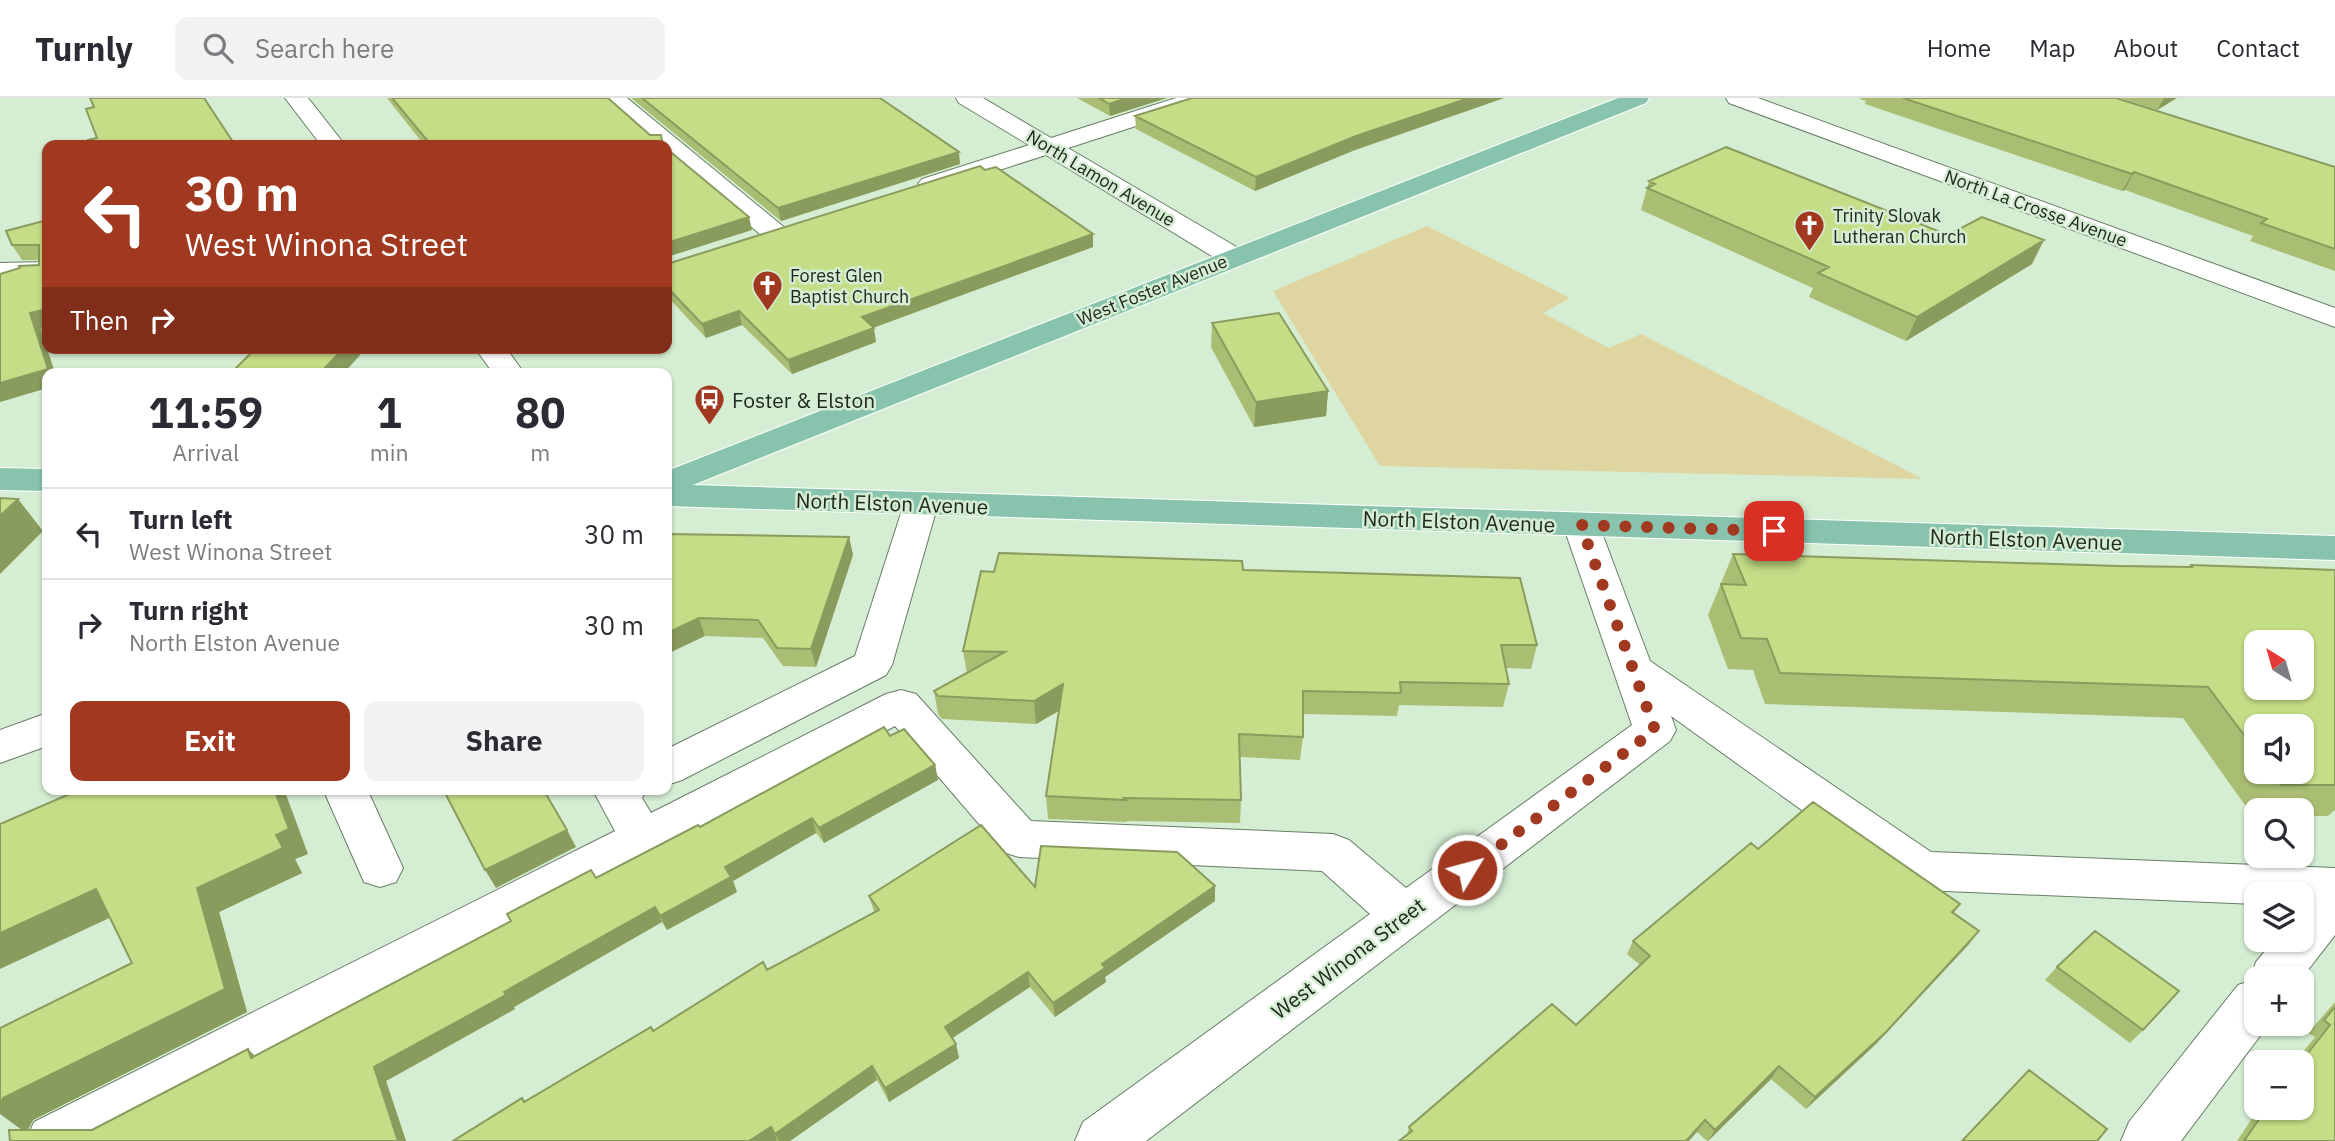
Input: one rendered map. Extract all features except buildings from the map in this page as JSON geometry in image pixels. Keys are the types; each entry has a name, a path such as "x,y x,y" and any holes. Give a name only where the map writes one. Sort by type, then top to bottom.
{"main road":[{"name":"West Foster Avenue","path":"672,481 1638,98"},
{"path":"0,479 42,480"},
{"name":"North Elston Avenue","path":"672,495 2335,548"}],"street":[{"path":"296,98 329,140"},
{"path":"613,98 663,140"},
{"name":"North Lamon Avenue","path":"967,98 1235,258"},
{"path":"904,193 1199,98"},
{"name":"North La Crosse Avenue","path":"1737,98 2335,318"},
{"path":"672,147 776,234"},
{"path":"752,242 802,226"},
{"path":"0,271 42,270"},
{"path":"495,354 505,368"},
{"path":"672,766 872,666 921,504"},
{"name":"West Winona Street","path":"1102,1141 1655,730 1581,525"},
{"path":"1633,669 1922,870 2335,888"},
{"path":"53,1141 901,705 1019,839 1333,853 1404,916"},
{"path":"0,747 42,731"},
{"path":"348,795 380,868"},
{"path":"618,795 642,838"},
{"path":"2282,966 2335,899"},
{"path":"2147,1141 2244,1016"}],"shaded area":[{"path":"1427,226 1570,298 1543,313 1609,348 1641,334 1923,479 1380,466 1273,291"}],"place":[{"name":"Trinity Slovak Lutheran Church","path":"1810,252"},
{"name":"Forest Glen Baptist Church","path":"767,312"},
{"name":"Foster & Elston","path":"709,427"}],"route":[{"path":"1467,870 1655,730 1581,525 1774,531"}]}
